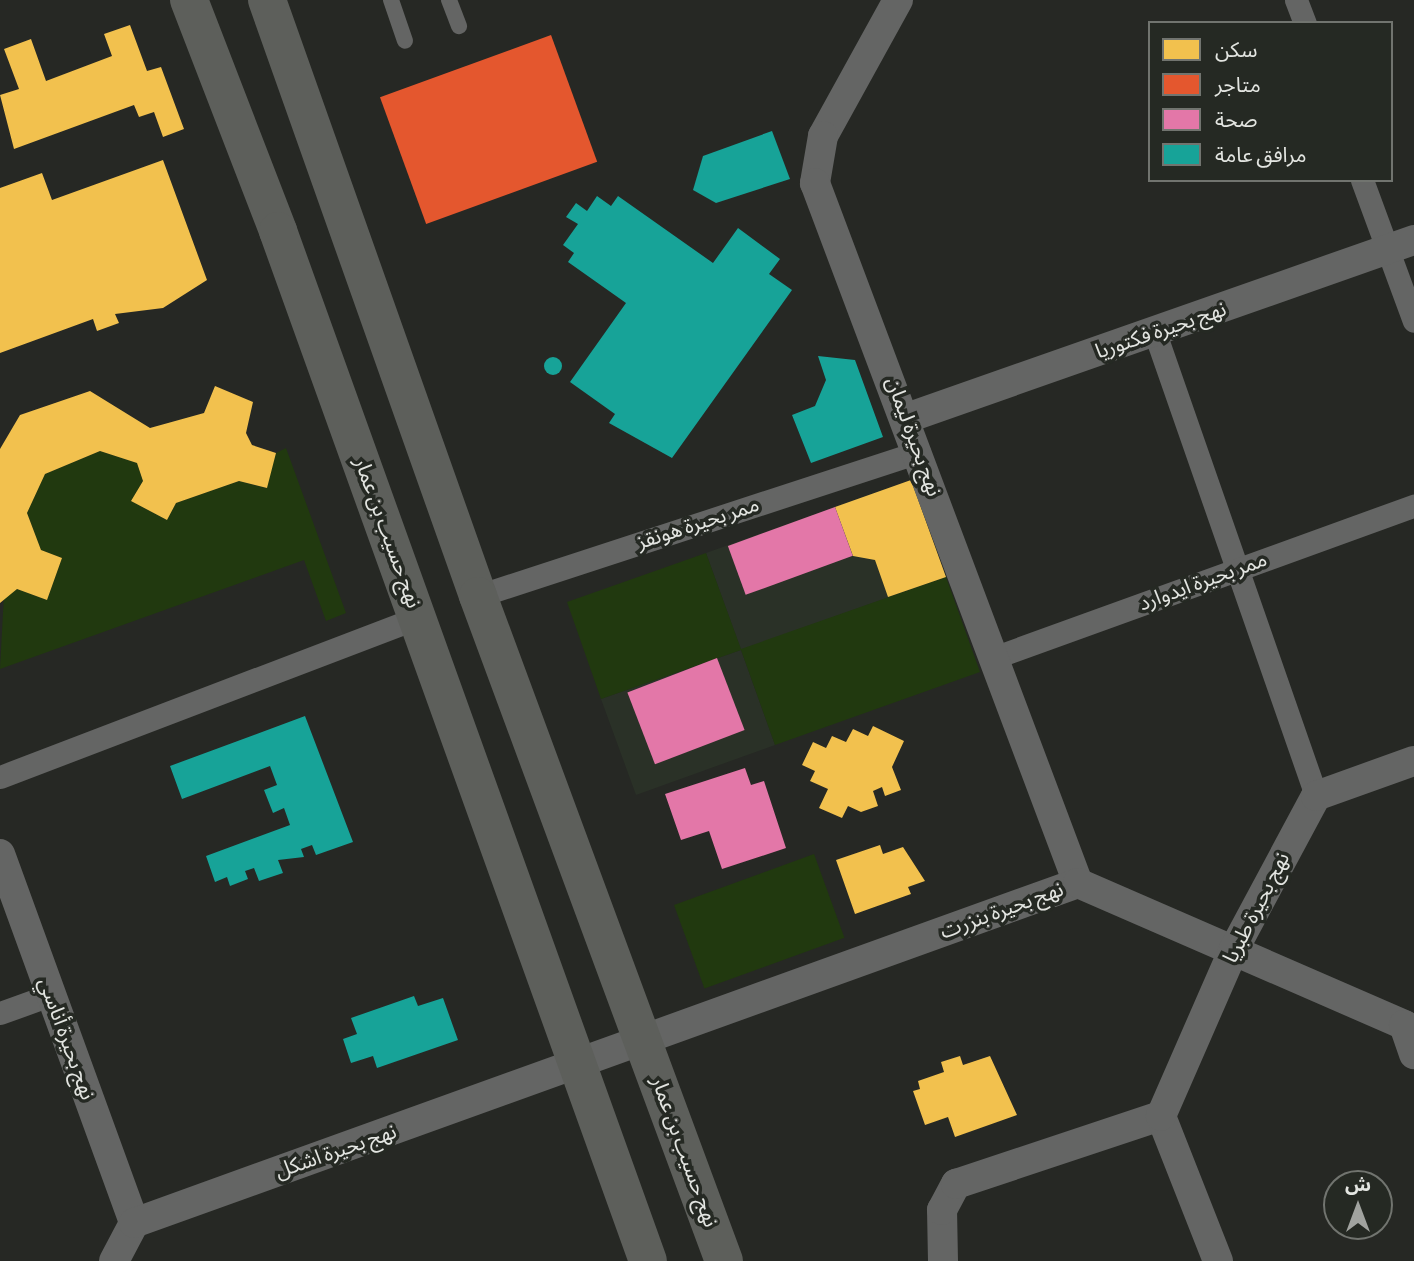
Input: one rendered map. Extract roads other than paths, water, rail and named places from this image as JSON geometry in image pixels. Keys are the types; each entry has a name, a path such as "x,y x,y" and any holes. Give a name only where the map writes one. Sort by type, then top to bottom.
{"main road":[{"name":"نهج حسيب بن عمار","path":"189,0 418,617 648,1261"},
{"name":"نهج حسيب بن عمار","path":"267,0 478,596 724,1261"}],"street":[{"name":"نهج بحيرة ليمان","path":"898,0 822,135 815,183 907,418 993,658 1078,883"},
{"path":"1296,0 1304,21"},
{"path":"1363,182 1401,245 1414,321"},
{"name":"نهج بحيرة فكتوريا","path":"907,418 1401,245"},
{"path":"1156,333 1240,569 1316,796 1414,761"},
{"name":"ممر بحيرة هونقز","path":"478,596 919,452"},
{"name":"ممر بحيرة ايدوارد","path":"993,658 1414,506"},
{"path":"0,777 418,617"},
{"name":"نهج بحيرة طبريا","path":"1161,1116 1234,949 1316,796"},
{"name":"نهج بحيرة أناسي","path":"0,854 134,1223"},
{"name":"نهج بحيرة بنزرت","path":"643,1044 1078,883 1404,1025 1414,1054"},
{"path":"0,1013 50,995"},
{"path":"579,1068 643,1044"},
{"name":"نهج بحيرة اشكل","path":"134,1223 579,1068"},
{"path":"943,1261 942,1210 956,1184 1161,1116 1218,1261"},
{"path":"114,1261 134,1223"}],"lane":[{"path":"391,0 405,41"},
{"path":"449,0 459,26"}]}
